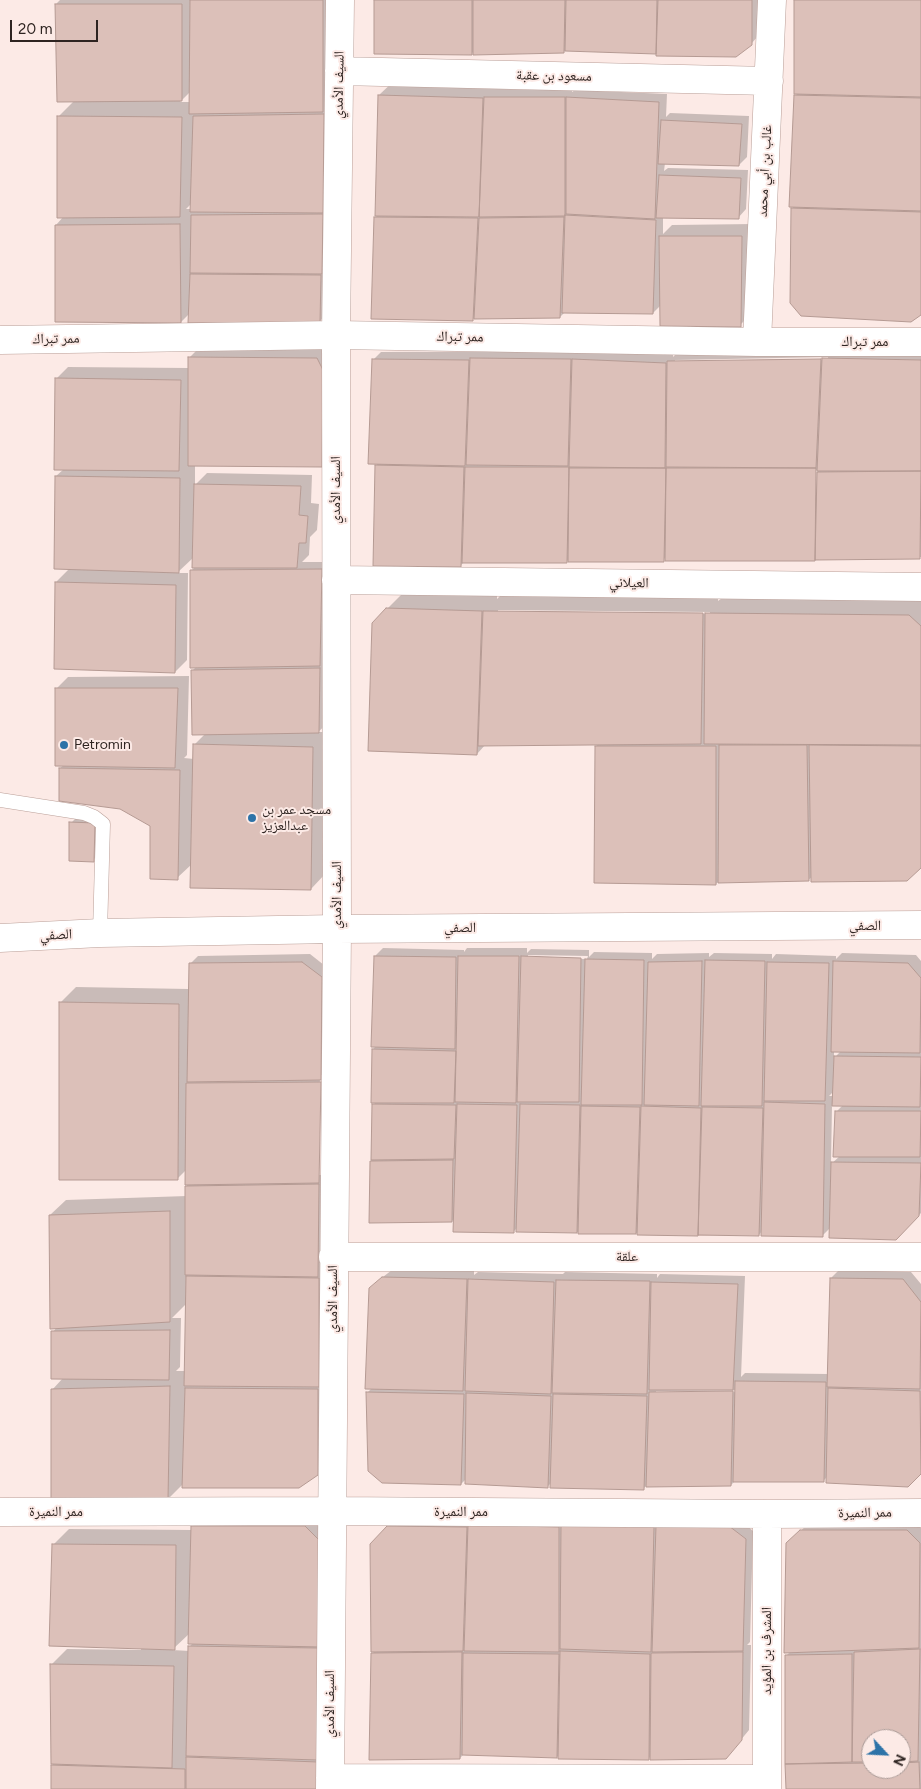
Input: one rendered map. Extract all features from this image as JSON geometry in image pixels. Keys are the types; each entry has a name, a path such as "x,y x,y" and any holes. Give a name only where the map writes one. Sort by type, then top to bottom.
{"street":[{"name":"السيف الأمدي","path":"330,1783 337,928 336,335 340,0"},
{"name":"غالب بن أبي محمد","path":"757,342 772,0"},
{"name":"مسعود بن عقبة","path":"339,71 769,81"},
{"name":"ممر تبراك","path":"0,340 336,335 757,342 921,342"},
{"name":"العيلاني","path":"336,580 921,587"},
{"name":"الصفي","path":"0,938 100,933 337,928 921,925"},
{"name":"علقة","path":"333,1257 921,1257"},
{"name":"ممر النميرة","path":"0,1512 331,1511 767,1514 921,1512"},
{"name":"المشرف بن المؤيد","path":"767,1514 767,1784"},
{"path":"330,1783 767,1784"}],"lane":[{"path":"0,800 94,816 103,824 100,933"}],"building":[{"path":"190,0 323,0 323,112 189,114"},
{"path":"374,0 472,0 472,55 374,54"},
{"path":"473,0 565,0 564,53 473,55"},
{"path":"566,0 657,0 656,54 565,51"},
{"path":"658,0 752,0 752,45 736,57 656,56"},
{"path":"794,0 921,0 921,97 794,94"},
{"path":"55,4 182,4 182,101 57,102"},
{"path":"378,95 483,98 479,217 375,216"},
{"path":"794,95 921,98 921,211 789,207"},
{"path":"484,97 565,97 565,216 479,217"},
{"path":"566,97 659,102 655,219 566,214"},
{"path":"324,114 323,213 190,212 193,116"},
{"path":"57,116 182,117 180,217 57,218"},
{"path":"661,120 742,124 739,166 658,164"},
{"path":"659,175 741,178 739,219 656,218"},
{"path":"791,208 921,212 921,315 911,322 801,316 790,303"},
{"path":"323,214 322,274 190,273 191,215"},
{"path":"565,215 656,220 653,314 562,313"},
{"path":"374,217 478,218 473,321 371,319"},
{"path":"564,217 560,318 474,319 479,218"},
{"path":"180,224 181,323 55,322 55,225"},
{"path":"659,236 742,236 741,327 660,326"},
{"path":"190,274 321,275 320,323 188,323"},
{"path":"188,357 317,358 323,370 322,467 188,466"},
{"path":"470,358 571,359 568,466 466,465"},
{"path":"822,358 921,360 921,471 817,471"},
{"path":"372,359 469,360 465,466 368,464"},
{"path":"572,359 666,363 665,468 569,467"},
{"path":"821,359 816,468 666,467 667,361"},
{"path":"55,378 181,380 179,471 54,470"},
{"path":"375,465 464,467 461,567 373,566"},
{"path":"465,467 569,467 567,563 462,563"},
{"path":"569,468 666,468 664,562 568,562"},
{"path":"666,468 816,468 815,561 665,561"},
{"path":"921,471 920,559 815,560 817,472"},
{"path":"55,476 180,478 179,573 54,569"},
{"path":"194,484 301,486 299,515 308,516 306,543 299,543 297,568 192,568"},
{"path":"322,569 320,666 190,668 190,570"},
{"path":"55,582 176,585 175,673 54,669"},
{"path":"386,608 482,611 477,755 368,751 372,623"},
{"path":"483,611 703,613 701,744 478,746"},
{"path":"705,613 909,615 921,626 921,745 704,744"},
{"path":"320,668 319,733 192,735 191,670"},
{"path":"55,688 178,688 175,768 55,766"},
{"name":"مسجد عمر بن عبدالعزيز","path":"193,744 313,747 311,890 190,888"},
{"path":"719,745 807,745 809,881 718,883"},
{"path":"809,745 921,746 921,868 907,881 811,882"},
{"path":"595,746 716,746 716,885 594,883"},
{"path":"59,768 180,770 178,880 150,879 150,826 120,809 59,801"},
{"path":"69,822 95,823 94,862 69,861"},
{"path":"374,956 456,957 455,1049 371,1047"},
{"path":"458,956 519,956 516,1103 455,1102"},
{"path":"521,956 581,958 579,1102 517,1102"},
{"path":"585,959 644,960 642,1105 581,1105"},
{"path":"705,960 765,961 762,1106 701,1106"},
{"path":"702,961 699,1106 644,1105 648,962"},
{"path":"833,961 908,963 921,978 920,1053 831,1052"},
{"path":"302,962 322,977 321,1080 187,1082 189,963"},
{"path":"767,962 829,963 825,1101 764,1101"},
{"path":"59,1002 179,1004 178,1180 59,1180"},
{"path":"372,1049 456,1051 454,1103 371,1103"},
{"path":"834,1056 921,1057 920,1107 832,1106"},
{"path":"321,1082 319,1183 185,1185 186,1083"},
{"path":"764,1102 825,1104 823,1237 761,1236"},
{"path":"372,1104 456,1105 454,1159 371,1160"},
{"path":"457,1104 517,1105 514,1233 453,1232"},
{"path":"520,1104 580,1105 577,1233 516,1232"},
{"path":"581,1106 640,1107 636,1234 578,1234"},
{"path":"641,1106 701,1108 698,1236 637,1235"},
{"path":"702,1107 763,1108 759,1236 698,1235"},
{"path":"835,1111 921,1111 920,1157 833,1157"},
{"path":"453,1160 452,1222 369,1223 370,1161"},
{"path":"831,1162 921,1163 919,1216 896,1240 829,1238"},
{"path":"319,1184 318,1277 185,1275 185,1186"},
{"path":"170,1211 170,1322 50,1329 49,1215"},
{"path":"186,1276 319,1278 319,1387 184,1386"},
{"path":"382,1277 467,1279 463,1391 365,1389 369,1288"},
{"path":"830,1278 903,1279 921,1302 920,1389 827,1387"},
{"path":"468,1279 554,1282 551,1394 465,1391"},
{"path":"556,1280 650,1281 647,1394 552,1393"},
{"path":"651,1282 738,1284 733,1390 649,1390"},
{"path":"170,1330 169,1380 51,1379 51,1331"},
{"path":"735,1381 826,1382 824,1482 733,1482"},
{"path":"170,1386 168,1500 51,1504 51,1389"},
{"path":"185,1388 318,1389 318,1475 299,1488 182,1488"},
{"path":"828,1388 920,1391 921,1474 908,1487 826,1483"},
{"path":"733,1391 731,1486 646,1487 649,1392"},
{"path":"366,1392 464,1394 461,1485 382,1483 368,1471"},
{"path":"466,1393 551,1396 548,1488 465,1484"},
{"path":"553,1394 647,1396 644,1490 550,1488"},
{"path":"468,1525 559,1527 559,1652 464,1651"},
{"path":"561,1525 654,1527 651,1652 560,1649"},
{"path":"191,1526 305,1526 320,1541 320,1647 188,1644"},
{"path":"387,1526 467,1527 463,1651 371,1652 370,1544"},
{"path":"656,1526 729,1526 746,1539 743,1651 652,1652"},
{"path":"800,1530 907,1530 920,1543 919,1648 784,1653 786,1543"},
{"path":"52,1544 176,1545 175,1650 49,1646"},
{"path":"188,1646 319,1648 318,1760 186,1756"},
{"path":"920,1649 918,1761 911,1761 911,1729 861,1729 861,1762 852,1762 854,1652"},
{"path":"560,1651 650,1654 649,1760 558,1759"},
{"path":"462,1652 460,1759 369,1760 371,1653"},
{"path":"743,1652 742,1740 726,1759 650,1760 651,1653"},
{"path":"463,1653 559,1654 557,1758 462,1755"},
{"path":"852,1654 852,1762 785,1764 785,1655"},
{"path":"50,1664 174,1666 172,1768 51,1764"},
{"path":"186,1757 318,1762 318,1789 186,1789"},
{"path":"911,1762 919,1762 920,1789 786,1789 785,1764 861,1763 861,1779 911,1779"},
{"path":"51,1765 185,1769 185,1789 51,1789"}],"place":[{"name":"Petromin","path":"64,745"},
{"name":"مسجد عمر بن عبدالعزيز","path":"252,818"}]}
